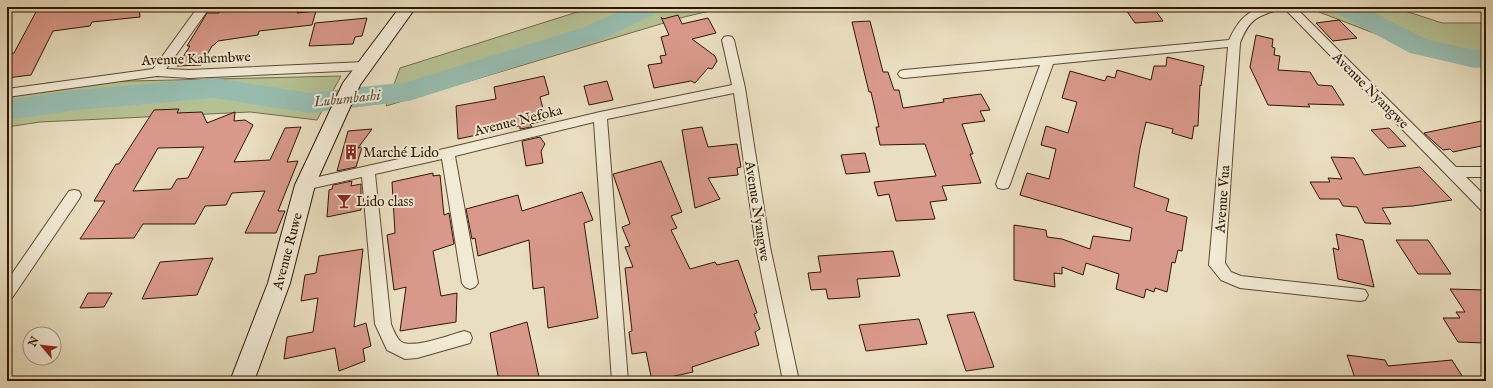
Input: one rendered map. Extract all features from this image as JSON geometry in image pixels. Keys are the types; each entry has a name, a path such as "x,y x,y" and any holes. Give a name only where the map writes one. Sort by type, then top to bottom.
{"street":[{"path":"157,72 204,7"},
{"path":"364,66 408,7"},
{"name":"Avenue Vua","path":"1277,7 1259,12 1246,20 1241,25 1234,43 1217,265 1226,276 1240,282 1360,295"},
{"name":"Avenue Nyangwe","path":"1289,7 1486,206"},
{"name":"Avenue Nyangwe","path":"728,40 739,88 763,247 792,381"},
{"path":"904,74 1234,43"},
{"path":"1003,184 1048,60"},
{"name":"Avenue Kahembwe","path":"7,93 157,72 189,74 364,66"},
{"name":"Avenue Ruwe","path":"242,381 279,283 305,184 352,83 364,66"},
{"name":"Avenue Nefoka","path":"305,184 448,154 600,116 739,88"},
{"path":"600,116 620,381"},
{"path":"448,154 470,283"},
{"path":"368,171 383,324 393,345 405,352 417,351 464,338"},
{"path":"1453,172 1486,172"},
{"path":"7,293 74,195"}],"green space":[{"path":"593,7 727,7 684,17 386,106 400,68"},
{"path":"1306,7 1393,7 1442,23 1486,23 1486,68 1436,57"},
{"path":"341,76 317,120 250,112 40,122 7,127 7,91 47,83"}],"building":[{"path":"60,7 139,7 140,17 92,22 90,26 53,31 31,75 7,78 7,54 14,53 37,10"},
{"path":"222,7 299,7 297,13 316,11 312,25 259,31 258,35 218,41 212,46 201,65 177,66 190,46 187,46 207,13 219,13"},
{"path":"1124,7 1153,7 1163,21 1135,23"},
{"path":"678,15 682,24 708,18 716,33 692,39 715,56 717,61 712,69 708,68 695,83 691,81 654,88 648,65 662,63 660,56 666,55 661,37 669,35 661,17 663,19"},
{"path":"367,18 362,36 355,37 353,44 309,46 315,23"},
{"path":"1339,20 1357,38 1333,41 1316,23"},
{"path":"870,21 883,72 888,72 894,90 899,90 903,108 944,102 943,99 981,94 990,110 980,111 985,121 962,124 973,154 970,154 981,183 942,186 947,200 930,202 935,219 896,221 889,194 878,196 874,182 936,176 925,144 880,145 876,127 879,127 852,22"},
{"path":"1256,35 1273,39 1272,47 1275,48 1274,55 1280,56 1278,70 1310,72 1318,85 1332,86 1344,105 1308,104 1310,107 1268,105 1250,67"},
{"path":"1167,57 1204,66 1201,86 1200,85 1198,126 1194,126 1192,139 1172,133 1173,129 1146,122 1140,148 1134,187 1169,199 1166,211 1187,217 1182,251 1178,250 1175,263 1172,262 1167,292 1155,288 1154,292 1146,289 1144,298 1116,289 1119,274 1086,263 1083,275 1062,267 1062,274 1054,273 1055,287 1014,280 1014,225 1046,230 1047,237 1062,239 1090,249 1093,236 1130,241 1132,228 1020,195 1027,173 1049,179 1056,149 1041,145 1046,126 1068,133 1077,102 1062,98 1070,71 1105,81 1107,76 1115,78 1117,70 1151,80 1154,66 1166,66"},
{"path":"544,76 549,94 540,97 546,120 530,124 532,127 520,129 520,126 458,139 456,106 496,99 494,87"},
{"path":"607,81 613,100 589,105 584,86"},
{"path":"179,109 177,113 202,112 207,123 235,112 234,121 245,120 253,125 234,162 270,160 285,128 301,127 287,162 298,161 278,211 285,211 276,233 245,233 265,191 232,193 226,205 205,206 195,224 143,224 134,238 80,239 105,201 94,201 116,164 119,164 154,110","holes":["204,147 188,178 177,179 171,189 133,191 158,148"]},
{"path":"1486,120 1486,145 1453,152 1450,149 1443,150 1424,133"},
{"path":"702,127 708,147 737,144 741,167 737,168 738,175 708,178 720,199 695,208 682,130"},
{"path":"1389,128 1406,146 1388,148 1371,130"},
{"name":"Marché Lido","path":"372,129 358,148 362,147 356,167 337,171 348,131"},
{"path":"540,137 545,144 541,151 543,163 526,166 522,141"},
{"path":"865,153 870,172 846,174 841,155"},
{"path":"1331,157 1354,158 1364,175 1420,167 1452,200 1413,206 1382,208 1391,224 1365,223 1357,207 1343,206 1339,199 1320,199 1310,182 1330,182 1328,178 1342,179"},
{"path":"661,161 682,212 671,216 677,228 671,230 690,269 715,262 717,265 738,260 757,313 754,314 760,329 755,332 759,345 692,367 693,372 652,381 646,352 632,354 629,332 632,331 625,268 633,267 625,247 630,246 622,227 630,224 613,174"},
{"path":"433,173 433,176 440,175 444,215 449,213 454,244 433,251 441,296 457,293 456,322 400,331 406,287 394,290 387,235 395,233 392,182"},
{"path":"352,181 351,186 361,184 361,210 327,217 329,190 332,189 333,185"},
{"path":"582,192 593,220 584,223 598,318 548,328 544,287 533,289 529,240 478,256 475,238 472,239 466,209 518,195 522,211"},
{"path":"1336,234 1363,240 1374,287 1338,279 1333,248 1339,250"},
{"path":"1396,240 1428,240 1451,274 1418,274"},
{"path":"363,249 354,327 366,323 371,346 363,349 365,361 339,371 335,348 284,359 287,337 313,332 318,298 301,301 305,275 316,273 319,256"},
{"path":"893,251 900,276 857,279 860,297 828,299 826,289 811,290 808,273 821,272 818,256"},
{"path":"213,258 197,295 142,299 160,262"},
{"path":"1450,289 1486,290 1486,343 1458,342 1443,318 1460,318 1456,312 1465,312"},
{"path":"88,293 112,293 104,307 80,308"},
{"path":"974,312 994,367 966,371 947,315"},
{"path":"919,319 927,344 866,351 859,325"},
{"path":"527,322 539,377 528,381 499,381 490,333"},
{"path":"1347,355 1385,360 1388,366 1452,360 1464,379 1438,381 1356,381"}],"waterway":[{"name":"Lubumbashi","path":"7,110 77,100 214,88 309,103 409,91 594,33 650,7"},
{"name":"Lubumbashi","path":"1343,7 1420,47 1475,59 1486,58"}],"place":[{"name":"Marché Lido","path":"351,152"},
{"name":"Lido class","path":"344,201"}]}
